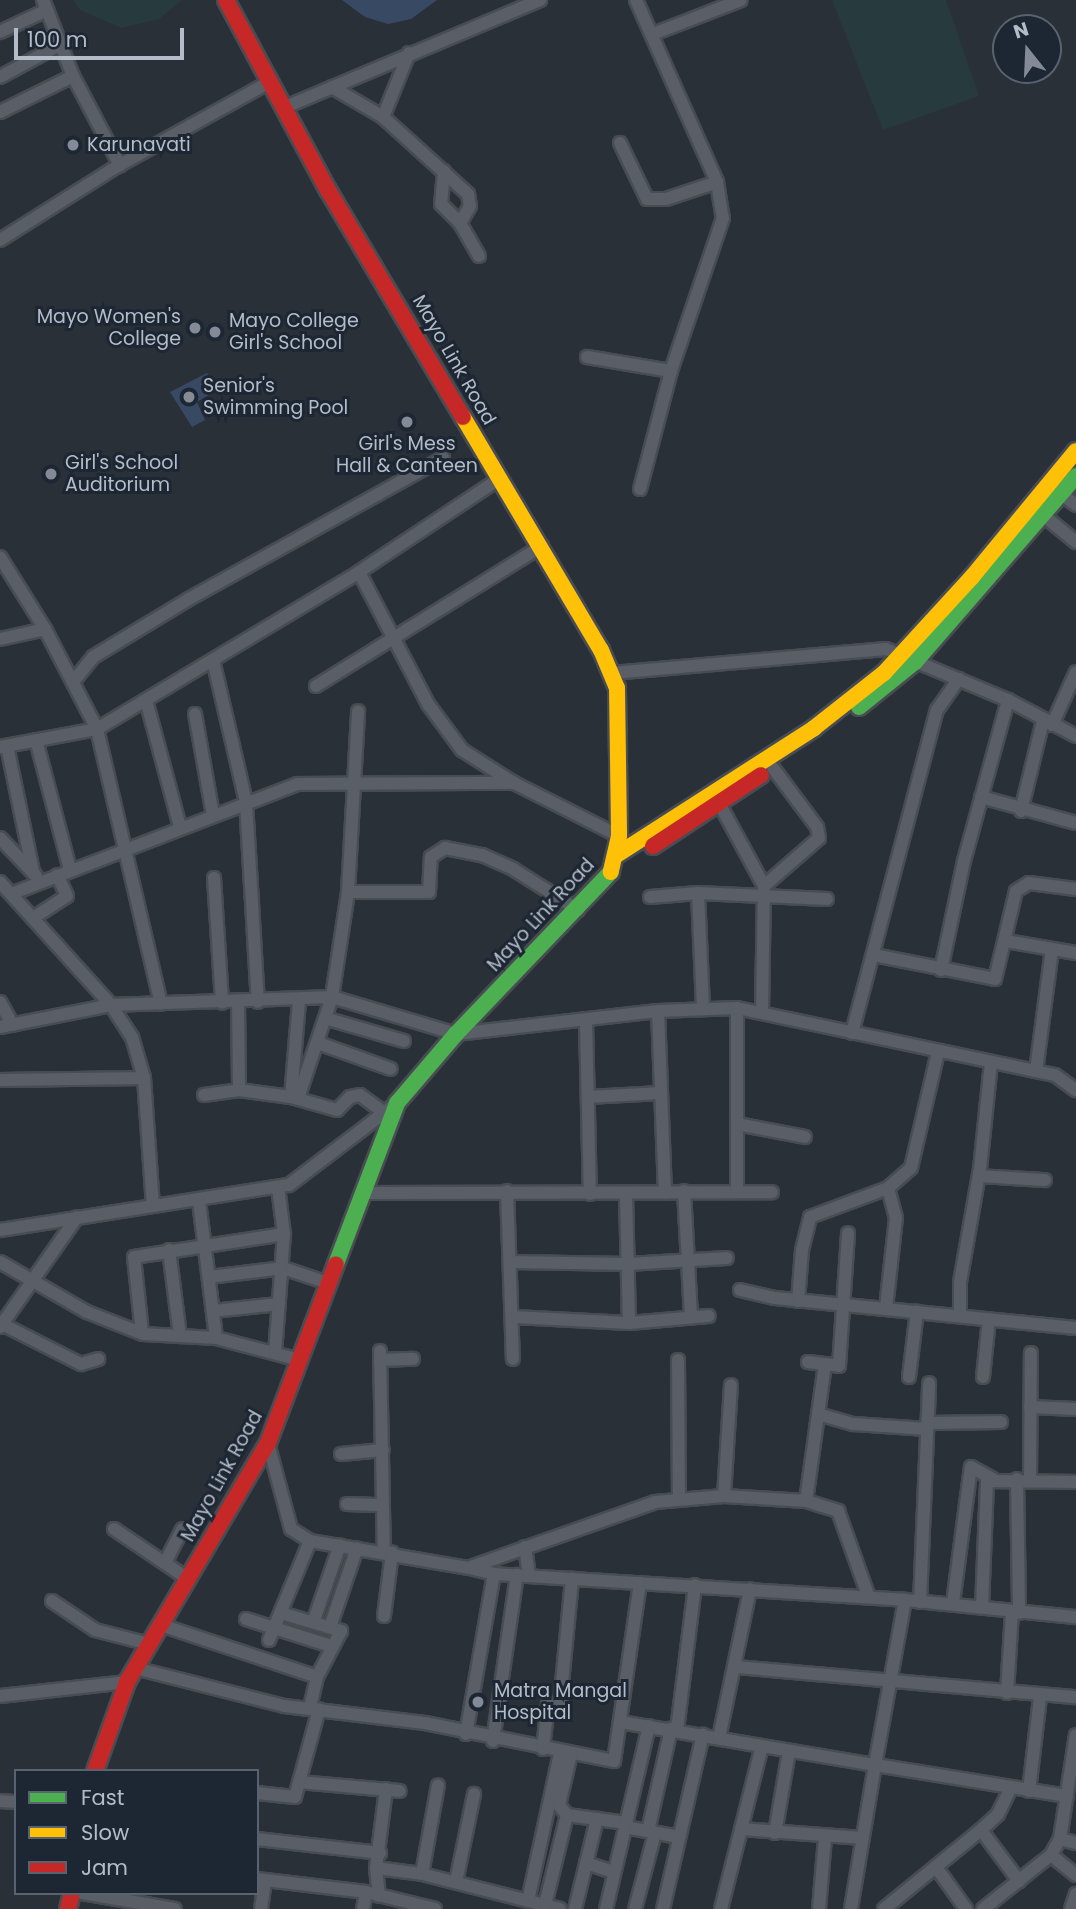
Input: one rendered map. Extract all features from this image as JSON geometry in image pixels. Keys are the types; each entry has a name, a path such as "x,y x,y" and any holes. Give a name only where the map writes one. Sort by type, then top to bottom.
{"street":[{"name":"Mayo Link Road","path":"96,1769 131,1675 268,1443 397,1103 456,1034 578,910 614,863 619,836 617,688 612,673 542,547 499,479 283,108 226,0"},
{"path":"283,108 540,0"},
{"path":"635,0 653,34 717,182 722,206 721,232 671,371 640,489"},
{"path":"653,34 741,0"},
{"path":"0,32 45,5 73,76 120,165"},
{"path":"0,77 61,44"},
{"path":"383,117 409,53"},
{"path":"0,111 73,76"},
{"path":"0,240 120,165 271,81"},
{"path":"332,87 383,117 470,198 460,223"},
{"path":"620,143 647,199 666,200 717,182"},
{"path":"444,171 441,204 460,223 479,256"},
{"path":"587,357 671,371"},
{"path":"614,863 719,803 882,691 1076,451"},
{"path":"73,682 93,657 187,600 443,458"},
{"path":"614,863 814,728 909,657 1043,515 1076,476"},
{"path":"37,877 4,746 97,729 359,572 499,479"},
{"path":"1061,494 1076,505"},
{"path":"1043,515 1076,542"},
{"path":"316,686 542,547"},
{"path":"0,557 45,629 97,729 161,1004"},
{"path":"359,572 392,639 456,743 514,783 619,836"},
{"path":"0,639 45,629"},
{"path":"612,673 869,649 909,657 1008,700 1076,736"},
{"path":"214,660 246,802 258,1002"},
{"path":"1021,811 1047,723 1076,672"},
{"path":"852,1033 937,710 959,679"},
{"path":"146,700 180,827"},
{"path":"941,970 981,797 1008,700"},
{"path":"295,1098 328,1019 332,997 348,892 358,785 358,711"},
{"path":"195,714 213,815"},
{"path":"36,740 70,870"},
{"path":"764,892 819,838 817,827 772,768"},
{"path":"11,894 37,877 57,875 297,784 514,783"},
{"path":"981,797 1021,811 1076,823"},
{"path":"719,803 764,892 762,1010"},
{"path":"0,838 37,877"},
{"path":"348,892 429,892 431,857 446,848 482,855 513,869 578,910"},
{"path":"33,918 66,896 57,875"},
{"path":"214,878 222,1003"},
{"path":"0,882 111,1005 132,1037 144,1078 153,1206"},
{"path":"874,955 995,979 1016,891 1021,886 1076,889"},
{"path":"650,897 764,892 827,899"},
{"path":"698,893 703,1007"},
{"path":"1006,941 1076,953"},
{"path":"1036,1071 1052,950"},
{"path":"0,1002 7,1026 111,1005 299,1001 332,997 456,1034 586,1022 703,1007 762,1010 852,1033 1036,1071 1075,1088"},
{"path":"295,1098 299,1001"},
{"path":"238,1002 239,1090"},
{"path":"737,1008 737,1192"},
{"path":"658,1011 665,1193"},
{"path":"328,1019 404,1041"},
{"path":"586,1022 590,1194"},
{"path":"318,1043 391,1069"},
{"path":"799,1301 802,1250 810,1217 888,1188 911,1168 938,1052"},
{"path":"960,1315 960,1282 979,1176 991,1063"},
{"path":"0,1080 144,1078"},
{"path":"204,1095 239,1090 295,1098 337,1110 353,1095 368,1099 382,1111"},
{"path":"588,1097 661,1093"},
{"path":"0,1230 278,1187 304,1177 382,1111 397,1103"},
{"path":"737,1124 805,1137"},
{"path":"979,1176 1045,1180"},
{"path":"275,1353 284,1234 278,1187"},
{"path":"887,1308 896,1218 888,1188"},
{"path":"508,1191 514,1317 513,1359"},
{"path":"684,1191 691,1316"},
{"path":"363,1193 772,1192"},
{"path":"626,1193 629,1323"},
{"path":"199,1201 216,1338"},
{"path":"76,1217 1,1326 81,1364 98,1359"},
{"path":"808,1362 839,1366 848,1233"},
{"path":"142,1333 134,1257 204,1243 284,1234"},
{"path":"169,1250 180,1336"},
{"path":"512,1262 628,1264 727,1258"},
{"path":"0,1262 86,1312 142,1333 216,1338 300,1360"},
{"path":"209,1277 283,1268 328,1283"},
{"path":"740,1290 799,1301 1076,1328"},
{"path":"213,1311 278,1304"},
{"path":"909,1377 917,1311"},
{"path":"514,1317 629,1323 709,1316"},
{"path":"983,1377 989,1319"},
{"path":"1007,1693 1016,1612 1030,1407 1031,1353"},
{"path":"384,1616 388,1553 383,1505 380,1356 413,1359"},
{"path":"678,1360 679,1499"},
{"path":"806,1501 825,1364"},
{"path":"920,1602 929,1383"},
{"path":"724,1496 732,1385"},
{"path":"1030,1407 1076,1409"},
{"path":"818,1414 854,1424 927,1426 1001,1422"},
{"path":"268,1443 291,1529 310,1541 494,1574 868,1595 1076,1617"},
{"path":"341,1454 383,1450"},
{"path":"953,1603 971,1467 993,1479 1076,1482"},
{"path":"982,1607 984,1485 993,1479"},
{"path":"468,1568 655,1502 724,1496 806,1501 838,1511 868,1595"},
{"path":"347,1504 383,1505"},
{"path":"114,1529 188,1579"},
{"path":"165,1563 183,1529"},
{"path":"269,1640 310,1541"},
{"path":"314,1620 340,1545"},
{"path":"330,1627 357,1548"},
{"path":"493,1741 523,1575 525,1548"},
{"path":"466,1734 494,1574"},
{"path":"542,1749 554,1703 572,1578"},
{"path":"0,1696 131,1675 284,1706 466,1734 614,1761 640,1583"},
{"path":"635,1909 674,1730 695,1586"},
{"path":"719,1738 737,1667 750,1589"},
{"path":"851,1909 874,1765 905,1600"},
{"path":"52,1601 95,1630 149,1644"},
{"path":"259,1793 295,1797 315,1709 317,1677 341,1631 314,1620 281,1613"},
{"path":"246,1619 275,1626 331,1646"},
{"path":"161,1625 317,1677"},
{"path":"737,1667 1040,1697 1076,1697"},
{"path":"1028,1791 1040,1697"},
{"path":"620,1722 1067,1796"},
{"path":"606,1909 649,1726"},
{"path":"663,1909 704,1735"},
{"path":"983,1909 1051,1855 1060,1839 1074,1770 1076,1735"},
{"path":"721,1909 762,1746"},
{"path":"775,1832 789,1751"},
{"path":"566,1753 559,1805 567,1815 680,1837"},
{"path":"528,1901 566,1753"},
{"path":"299,1782 400,1791"},
{"path":"422,1874 438,1785"},
{"path":"884,1909 998,1814 1011,1787"},
{"path":"363,1909 373,1894 386,1789"},
{"path":"456,1882 474,1794"},
{"path":"376,1868 422,1874 553,1908 567,1815"},
{"path":"575,1909 597,1819"},
{"path":"741,1829 825,1838 863,1838"},
{"path":"981,1830 1019,1881"},
{"path":"819,1909 825,1838"},
{"path":"259,1839 380,1853"},
{"path":"1060,1839 1076,1843"},
{"path":"1051,1855 1076,1875"},
{"path":"586,1863 614,1872"},
{"path":"936,1867 966,1909"},
{"path":"261,1909 261,1880 373,1894 435,1909"},
{"path":"1071,1909 1076,1894"},
{"path":"94,1895 175,1909"}],"green space":[{"path":"73,0 182,0 159,19 121,28 80,10"},
{"path":"832,0 946,0 979,96 883,130"}],"water":[{"path":"342,0 437,0 411,19 388,24 365,17"},
{"name":"Senior's Swimming Pool","path":"207,373 217,390 197,402 205,420 192,427 170,392"}],"traffic: fast":[{"path":"859,707 915,662 1076,476"},
{"path":"336,1264 397,1103 456,1034 611,872"}],"traffic: slow":[{"path":"463,417 601,650 617,688 619,836 611,872"},
{"path":"615,856 814,728 884,673 972,577 1076,451"}],"traffic: jam":[{"path":"226,0 328,190 463,417"},
{"path":"653,846 761,775"},
{"path":"96,1769 127,1682 268,1443 336,1264"},
{"path":"68,1909 72,1895"}],"place":[{"name":"Karunavati","path":"73,145"},
{"name":"Mayo Women's College","path":"195,328"},
{"name":"Mayo College Girl's School","path":"215,332"},
{"name":"Senior's Swimming Pool","path":"189,397"},
{"name":"Girl's Mess Hall & Canteen","path":"407,422"},
{"name":"Girl's School Auditorium","path":"51,474"},
{"name":"Matra Mangal Hospital","path":"478,1702"}]}
